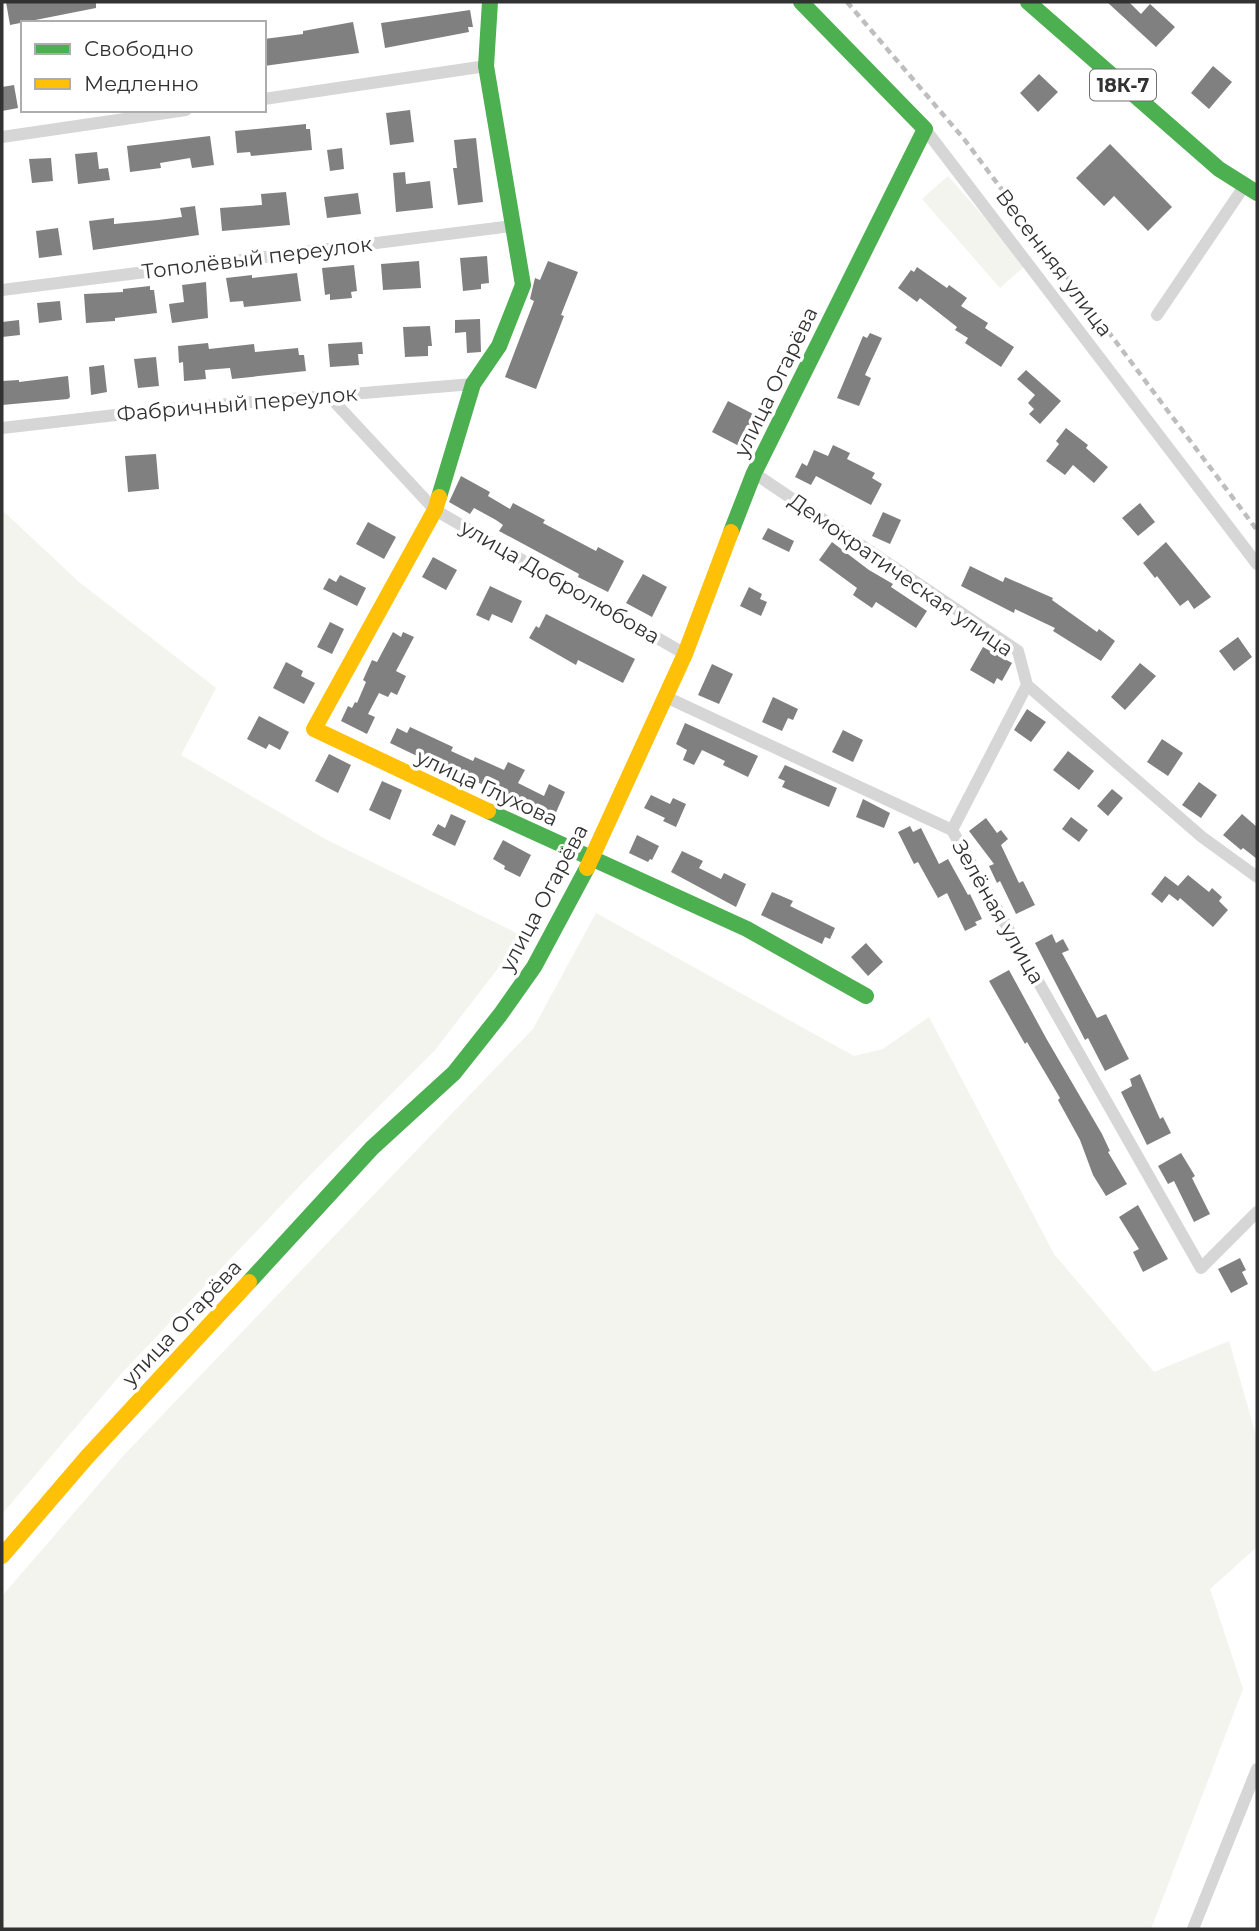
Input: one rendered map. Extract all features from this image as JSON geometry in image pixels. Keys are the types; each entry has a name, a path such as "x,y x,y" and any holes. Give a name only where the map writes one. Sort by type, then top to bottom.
{"main road":[{"path":"435,510 473,384 499,346 523,285 486,66 490,2"},
{"name":"Весенняя улица","path":"801,2 925,129"},
{"name":"18К-7","path":"1028,2 1219,169 1251,189"},
{"name":"улица Огарёва","path":"2,1556 87,1457 372,1148 454,1073 534,967 591,860 666,697 754,473 925,129"},
{"name":"улица Глухова","path":"435,510 314,729 591,860 747,929 866,996"}],"street":[{"path":"266,99 486,66"},
{"path":"2,138 173,112"},
{"name":"Весенняя улица","path":"925,129 1257,564"},
{"path":"1157,315 1251,189"},
{"name":"Тополёвый переулок","path":"2,289 512,226"},
{"name":"Фабричный переулок","path":"2,428 168,409 473,384"},
{"name":"улица Добролюбова","path":"330,396 435,510 685,654"},
{"name":"Демократическая улица","path":"754,473 1018,651 1027,685"},
{"path":"952,830 1027,685 1202,837 1257,877"},
{"name":"Зелёная улица","path":"666,697 952,830 1201,1268 1257,1212"},
{"path":"1193,1929 1257,1769"}],"shaded area":[{"path":"948,176 1026,265 1000,288 922,199"},
{"path":"2,510 79,582 216,688 181,755 327,840 523,936 435,1050 309,1176 122,1373 2,1514"},
{"path":"596,913 854,1056 883,1049 929,1017 1054,1254 1154,1372 1229,1341 1257,1439 1257,1547 1210,1589 1243,1689 1151,1929 2,1929 2,1596 124,1455 533,1029"}],"building":[{"path":"6,2 96,2 96,8 10,25"},
{"path":"1107,2 1129,2 1141,14 1150,4 1175,27 1156,47"},
{"path":"470,10 473,27 468,27 469,32 385,48 381,23"},
{"path":"353,22 359,53 266,66 266,39 303,34 303,31"},
{"path":"1213,66 1232,82 1209,109 1191,93"},
{"path":"1039,74 1058,92 1038,112 1020,93"},
{"path":"14,85 18,108 2,111 2,87"},
{"path":"410,110 414,142 390,145 386,113"},
{"path":"306,124 306,129 310,129 312,150 251,156 250,152 237,153 235,131"},
{"path":"210,136 214,165 192,168 190,158 160,163 161,168 130,172 127,146"},
{"path":"476,138 483,202 458,205 453,168 457,168 454,140"},
{"path":"1110,144 1172,207 1148,231 1114,196 1104,206 1076,178"},
{"path":"342,148 344,169 330,171 327,150"},
{"path":"97,152 99,169 108,168 110,180 78,184 75,154"},
{"path":"51,158 53,181 32,183 29,159"},
{"path":"405,172 406,184 430,181 433,208 396,212 393,173"},
{"path":"286,192 290,225 222,231 220,208 262,205 261,194"},
{"path":"358,193 361,214 327,218 324,197"},
{"path":"195,206 199,235 93,250 89,221 114,218 114,224 182,217 180,208"},
{"path":"58,228 62,255 39,258 36,231"},
{"path":"487,256 489,283 481,284 481,289 463,291 460,258"},
{"path":"419,261 421,288 383,290 381,264"},
{"path":"548,261 578,272 536,389 505,377 534,301 530,299 535,278 540,280"},
{"path":"354,265 357,291 351,292 352,298 330,300 330,294 325,295 322,268"},
{"path":"917,267 967,298 961,306 988,323 985,328 1014,347 1001,367 965,343 968,338 955,330 957,327 920,298 917,302 898,288 911,270 914,272"},
{"path":"297,273 301,301 244,307 243,301 230,302 226,278"},
{"path":"206,282 208,318 172,323 169,304 184,302 182,285"},
{"path":"150,286 150,290 154,290 157,313 86,323 84,294 123,292 123,289"},
{"path":"60,301 62,320 39,323 37,303"},
{"path":"480,319 481,352 467,353 466,332 455,333 455,320"},
{"path":"19,320 20,335 2,337 2,322"},
{"path":"430,326 432,346 428,346 428,356 405,357 403,327"},
{"path":"870,333 882,338 865,375 871,378 859,406 837,398 863,336 867,338"},
{"path":"362,342 363,354 358,354 359,365 330,367 328,344"},
{"path":"208,343 209,349 254,344 255,352 298,348 299,355 304,355 306,371 232,379 230,368 205,370 206,379 184,381 183,362 179,363 178,346"},
{"path":"156,357 159,386 138,388 134,359"},
{"path":"104,365 107,392 91,395 89,367"},
{"path":"1026,370 1061,401 1040,424 1029,414 1034,409 1028,403 1035,395 1017,379"},
{"path":"68,376 68,399 2,405 2,381 19,382"},
{"path":"728,401 755,415 739,446 712,432"},
{"path":"1066,428 1088,445 1086,448 1108,467 1094,483 1073,465 1065,475 1046,461 1059,444 1056,441"},
{"path":"833,445 850,453 847,459 875,473 872,478 882,484 871,505 816,476 811,485 795,477 802,463 807,466 814,450 828,456"},
{"path":"156,454 159,489 128,492 125,456"},
{"path":"461,476 490,492 488,496 510,509 513,503 545,520 543,523 596,551 598,547 624,561 608,592 499,531 503,525 496,520 474,508 470,514 449,502"},
{"path":"1140,503 1155,522 1138,536 1122,518"},
{"path":"883,512 901,520 890,544 872,536"},
{"path":"368,522 396,537 384,559 356,544"},
{"path":"768,528 794,541 789,552 762,539"},
{"path":"832,542 927,611 916,628 876,602 872,608 853,595 857,588 819,560"},
{"path":"1166,542 1211,597 1194,609 1188,600 1180,606 1157,576 1155,578 1143,563"},
{"path":"433,557 457,570 446,590 422,577"},
{"path":"970,566 1003,582 1005,577 1053,598 1052,600 1097,632 1099,629 1115,641 1101,661 1053,631 1055,628 1015,609 1014,613 961,586"},
{"path":"643,574 667,587 652,617 626,603"},
{"path":"340,575 366,588 357,606 323,589 329,578 336,582"},
{"path":"490,586 522,601 512,623 492,614 489,621 476,615"},
{"path":"749,587 762,594 760,599 767,602 761,616 740,606"},
{"path":"546,614 635,659 623,683 578,660 576,665 529,638 536,626 539,628"},
{"path":"330,622 344,629 332,654 317,647"},
{"path":"393,632 401,637 403,632 414,637 396,671 406,676 397,695 391,692 388,697 379,693 368,714 375,717 367,734 341,721 348,706 352,708 355,702 357,703 372,660 377,662"},
{"path":"1238,637 1252,657 1234,671 1219,651"},
{"path":"983,647 1012,663 1002,681 997,678 994,684 970,670"},
{"path":"286,662 303,671 301,676 315,683 304,704 273,688"},
{"path":"1140,663 1156,676 1125,710 1111,697"},
{"path":"712,664 733,674 719,704 698,695"},
{"path":"773,697 798,709 793,720 788,718 782,731 762,722"},
{"path":"1027,709 1046,722 1031,742 1014,730"},
{"path":"259,716 289,732 280,750 269,744 266,749 247,739"},
{"path":"685,723 758,756 748,777 723,765 725,761 702,750 694,765 683,760 687,750 676,744"},
{"path":"410,727 453,747 451,751 473,761 475,757 504,770 508,762 525,770 518,783 544,796 549,784 565,792 554,817 466,777 467,774 444,763 442,768 390,743 397,728 407,733"},
{"path":"843,730 863,740 853,762 832,752"},
{"path":"1162,739 1183,753 1168,776 1147,762"},
{"path":"1068,751 1094,771 1079,790 1053,770"},
{"path":"329,754 351,765 338,793 315,781"},
{"path":"785,765 837,788 829,807 782,787 785,781 778,778"},
{"path":"382,781 402,790 390,820 369,810"},
{"path":"1199,782 1217,795 1201,818 1182,805"},
{"path":"1112,789 1123,798 1108,816 1097,806"},
{"path":"651,795 670,804 673,798 686,804 676,827 663,821 665,818 644,808"},
{"path":"863,799 890,813 884,828 856,817"},
{"path":"451,814 466,821 455,846 432,835 438,824 445,828"},
{"path":"1242,814 1257,827 1257,859 1223,835"},
{"path":"1071,817 1088,830 1079,842 1062,829"},
{"path":"986,818 997,833 1001,830 1008,839 1001,845 1019,883 1023,881 1035,905 1016,914 1000,881 997,883 989,866 994,864 969,831"},
{"path":"910,826 913,832 921,828 939,864 948,859 982,919 975,922 977,925 965,931 947,893 938,898 918,862 914,864 898,832"},
{"path":"637,835 659,846 652,860 648,862 629,853"},
{"path":"503,840 531,855 520,877 504,869 505,866 493,859"},
{"path":"682,851 703,861 699,868 721,879 724,873 746,884 736,907 671,872"},
{"path":"1188,875 1209,892 1212,888 1222,897 1219,901 1228,910 1213,927 1180,898 1178,901 1169,894 1162,903 1151,894 1165,876 1178,886"},
{"path":"772,892 793,901 790,906 835,928 830,939 825,937 822,944 761,915"},
{"path":"1052,934 1056,943 1063,939 1069,950 1062,953 1097,1018 1106,1014 1129,1059 1105,1071 1088,1038 1085,1040 1035,943"},
{"path":"866,943 883,962 868,976 851,957"},
{"path":"1009,970 1102,1134 1110,1151 1108,1152 1127,1184 1106,1196 1093,1175 1080,1140 1058,1100 1060,1098 989,981"},
{"path":"1140,1074 1160,1119 1163,1117 1171,1133 1147,1145 1121,1092 1132,1086 1130,1079"},
{"path":"1181,1153 1195,1176 1192,1178 1210,1214 1194,1222 1174,1181 1168,1184 1158,1166"},
{"path":"1138,1205 1168,1259 1143,1272 1133,1252 1139,1249 1119,1217"},
{"path":"1240,1258 1246,1270 1242,1272 1248,1284 1231,1293 1218,1269"}],"railway":[{"path":"847,2 964,139 1257,530"}],"traffic: fast":[{"path":"439,497 473,384 499,346 523,285 486,66 490,2"},
{"path":"731,532 754,473 925,129 801,2"},
{"path":"1028,2 1219,169 1257,193"},
{"path":"488,811 747,929 866,996"},
{"path":"249,1282 372,1148 454,1073 534,967 587,868"}],"traffic: slow":[{"path":"439,497 435,510 314,729 488,811"},
{"path":"587,868 685,654 731,532"},
{"path":"2,1556 87,1457 249,1282"}]}
